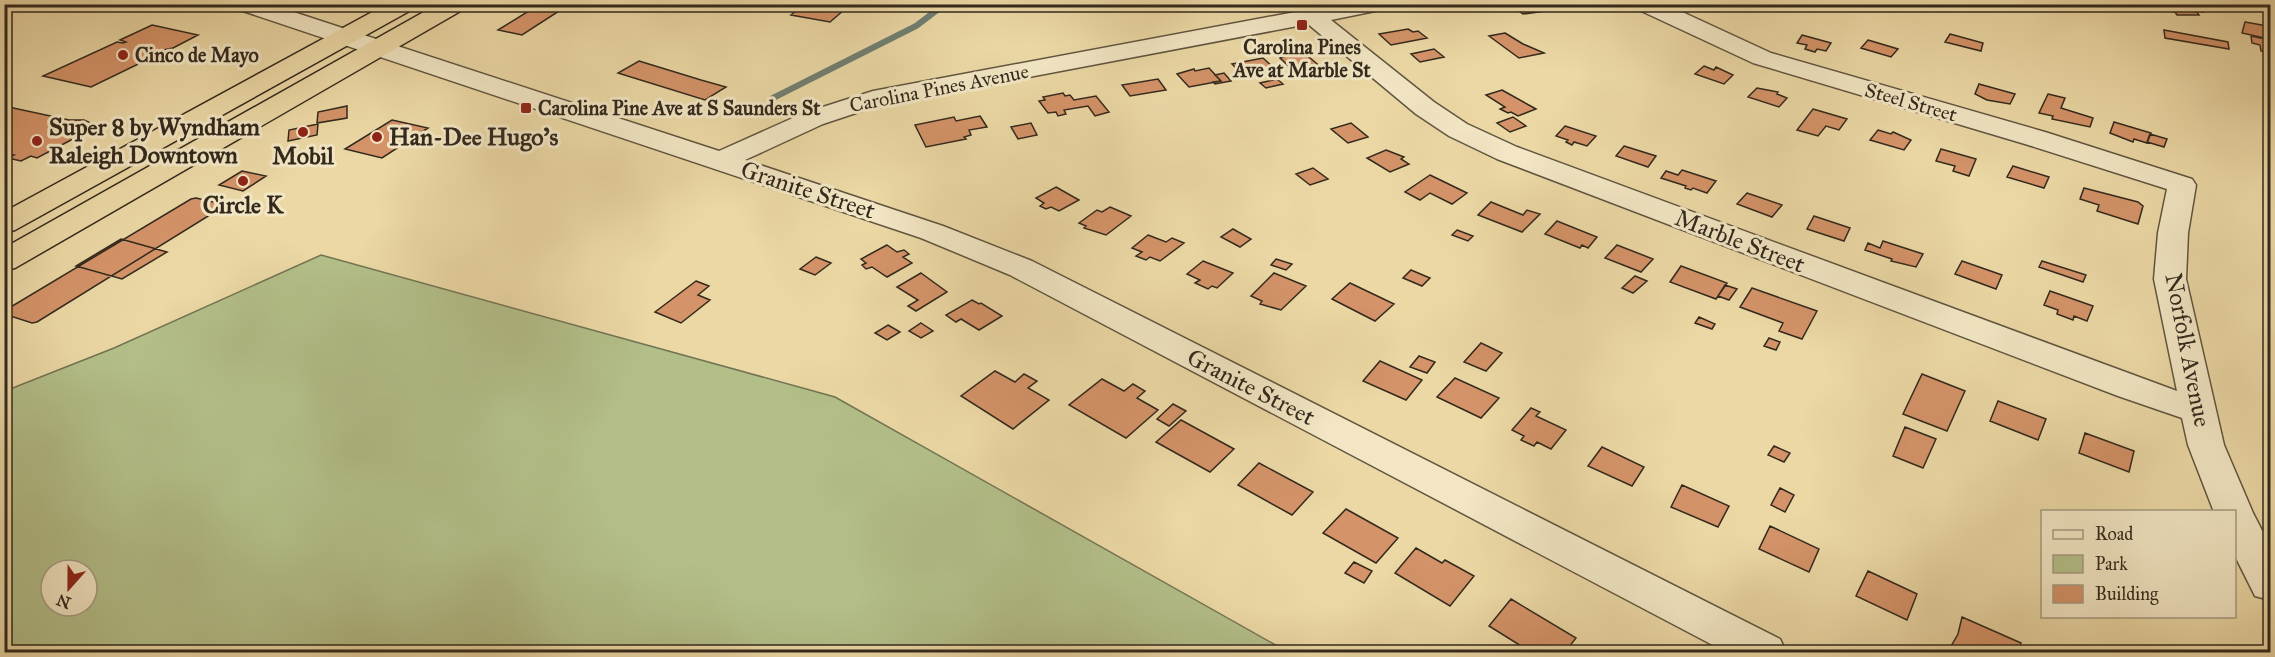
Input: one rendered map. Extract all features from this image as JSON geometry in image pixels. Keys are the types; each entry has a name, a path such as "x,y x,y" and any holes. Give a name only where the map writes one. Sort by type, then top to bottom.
{"highway":[{"path":"4,224 405,4"},
{"path":"4,261 456,4"}],"street":[{"path":"245,4 721,161"},
{"name":"Carolina Pines Avenue","path":"721,161 801,122 873,99 1377,4"},
{"name":"Steel Street","path":"1645,4 1762,58 2035,138 2182,184"},
{"name":"Marble Street","path":"1312,16 1425,108 1458,130 1507,153 2130,388 2199,411"},
{"name":"Granite Street","path":"721,161 932,232 1022,268 1765,652"},
{"name":"Norfolk Avenue","path":"2182,184 2173,233 2170,279 2206,445 2233,510"},
{"name":"Norfolk Avenue","path":"2236,517 2271,584"}],"green space":[{"path":"321,255 835,397 1288,652 5,652 5,391 114,348"}],"building":[{"path":"540,4 570,4 522,35 498,30"},
{"path":"804,4 851,4 830,22 791,15"},
{"path":"1538,4 1546,11 1523,14 1512,6"},
{"path":"1562,4 1596,4 1571,10"},
{"path":"2156,4 2182,4 2201,8 2203,12"},
{"path":"2149,5 2197,12 2199,15 2177,15 2175,12 2151,8"},
{"path":"2245,22 2267,26 2269,39 2242,33"},
{"name":"Cinco de Mayo","path":"152,25 198,35 173,48 158,51 163,52 91,87 43,76 117,42 126,42 120,40"},
{"path":"1408,29 1413,32 1418,31 1427,38 1391,45 1379,34"},
{"path":"2164,30 2228,42 2229,49 2165,38"},
{"path":"1505,33 1544,53 1519,58 1489,36"},
{"path":"1950,34 1983,43 1981,51 1945,42"},
{"path":"1802,35 1831,43 1826,51 1817,49 1815,52 1805,49 1807,45 1797,43"},
{"path":"2251,36 2270,40 2270,53 2261,51 2260,45 2252,43"},
{"path":"1868,40 1898,49 1891,57 1861,48"},
{"path":"1434,49 1444,57 1420,62 1411,54"},
{"path":"1302,51 1322,68 1297,74 1280,58"},
{"path":"1263,58 1276,70 1245,77 1232,64"},
{"path":"639,61 726,87 705,100 618,73"},
{"path":"1704,66 1714,70 1716,67 1733,75 1724,84 1695,74"},
{"path":"1209,68 1221,81 1189,87 1177,74 1194,69 1195,71"},
{"path":"1224,73 1231,81 1215,84 1213,82 1221,81 1215,75"},
{"path":"1158,79 1166,90 1130,96 1122,85"},
{"path":"1277,79 1283,84 1266,88 1260,83"},
{"path":"1979,84 2015,94 2010,104 1987,100 1975,94"},
{"path":"1757,88 1778,92 1777,94 1787,98 1779,107 1748,97"},
{"path":"1502,90 1536,109 1518,116 1500,109 1505,107 1486,95"},
{"path":"1063,93 1065,96 1070,95 1074,100 1096,96 1109,112 1095,116 1088,106 1064,110 1066,114 1058,116 1056,112 1048,113 1039,101 1045,100 1043,97"},
{"path":"2048,94 2065,98 2061,108 2093,118 2090,127 2052,119 2053,116 2039,113"},
{"name":"Super 8 by Wyndham Raleigh Downtown","path":"4,106 69,120 84,120 93,124 84,129 90,130 37,158 31,156 21,161 8,158 14,155 4,153"},
{"path":"347,106 347,118 317,123 318,112"},
{"path":"1813,109 1847,119 1839,130 1826,126 1818,136 1797,130"},
{"path":"980,116 987,127 969,130 971,135 964,137 966,139 926,147 915,125 954,117 956,121"},
{"path":"1513,117 1526,126 1510,132 1497,123"},
{"path":"392,120 428,128 382,158 345,149"},
{"path":"2114,122 2151,133 2147,143 2134,139 2133,142 2110,133"},
{"path":"1031,123 1037,135 1018,139 1011,127"},
{"path":"1351,123 1368,137 1348,143 1331,129"},
{"name":"Mobil","path":"318,124 317,135 288,141 289,130"},
{"path":"1565,126 1596,136 1587,146 1574,142 1572,145 1566,142 1568,140 1556,136"},
{"path":"1878,130 1891,134 1893,132 1911,140 1904,150 1870,140"},
{"path":"2150,134 2167,139 2164,147 2147,142"},
{"path":"1624,146 1656,156 1648,167 1616,156"},
{"path":"1941,149 1976,159 1969,176 1953,171 1955,166 1936,161"},
{"path":"1386,150 1404,157 1401,159 1409,164 1390,172 1367,158"},
{"path":"2013,166 2049,177 2044,188 2007,177"},
{"path":"1313,168 1328,179 1310,185 1296,174"},
{"path":"1682,170 1716,181 1707,193 1693,188 1691,190 1685,188 1686,186 1661,178 1666,171 1678,175"},
{"name":"Circle K","path":"242,171 266,176 243,191 219,185"},
{"path":"1430,175 1467,193 1452,204 1430,193 1420,200 1405,192"},
{"path":"1056,187 1079,200 1059,211 1051,207 1046,209 1040,206 1044,203 1036,198"},
{"path":"2084,188 2138,202 2143,206 2138,224 2097,211 2099,205 2080,199"},
{"path":"1747,193 1782,205 1772,217 1737,204"},
{"name":"Circle K","path":"196,198 226,205 37,322 32,323 4,314 4,311"},
{"path":"1491,202 1523,215 1527,210 1540,214 1522,232 1478,215"},
{"path":"1110,207 1131,216 1106,235 1084,228 1086,226 1079,223 1097,210 1102,212"},
{"path":"1814,216 1850,228 1844,241 1807,229"},
{"path":"1557,221 1597,237 1588,248 1582,245 1580,248 1545,234"},
{"path":"1233,229 1251,239 1240,247 1221,237"},
{"path":"1457,230 1473,236 1468,241 1452,235"},
{"path":"1148,235 1166,242 1172,238 1184,243 1160,261 1150,257 1146,260 1136,256 1142,252 1132,248"},
{"name":"Circle K","path":"121,239 167,252 122,279 76,266"},
{"path":"1883,241 1923,254 1916,267 1891,261 1892,259 1865,250 1868,243 1880,248"},
{"path":"887,245 897,252 904,250 909,254 903,257 912,263 887,277 872,267 866,269 862,265 866,263 861,259"},
{"path":"1617,245 1653,259 1641,272 1605,258"},
{"path":"816,257 831,263 815,275 800,269"},
{"path":"1276,259 1292,264 1286,270 1271,265"},
{"path":"1203,261 1233,273 1217,288 1212,286 1208,289 1195,283 1200,280 1187,274"},
{"path":"1962,261 2002,275 1996,289 1955,274"},
{"path":"2042,261 2086,275 2083,282 2039,267"},
{"path":"1681,266 1727,283 1716,299 1670,282"},
{"path":"1411,270 1430,278 1422,286 1403,278"},
{"path":"921,273 947,292 916,311 908,306 918,300 897,287"},
{"path":"1274,273 1306,286 1281,310 1260,304 1262,301 1251,296"},
{"path":"1635,276 1647,281 1633,293 1622,288"},
{"path":"696,281 709,286 698,295 710,300 681,323 655,312"},
{"path":"1350,283 1394,304 1375,321 1332,299"},
{"path":"1725,285 1737,289 1729,300 1718,296"},
{"path":"1752,288 1817,311 1802,339 1779,331 1783,323 1740,307"},
{"path":"2050,291 2093,306 2087,321 2074,316 2073,320 2057,314 2058,310 2044,305"},
{"path":"972,300 1002,316 979,330 961,319 956,322 946,315"},
{"path":"1699,317 1715,324 1712,329 1695,323"},
{"path":"921,323 933,331 921,338 909,331"},
{"path":"888,325 900,332 887,340 875,333"},
{"path":"1769,338 1780,342 1776,350 1764,346"},
{"path":"1481,343 1502,353 1486,371 1464,362"},
{"path":"1419,356 1435,362 1427,373 1410,367"},
{"path":"1380,361 1422,380 1406,400 1363,381"},
{"path":"995,371 1015,382 1024,374 1037,381 1028,388 1049,400 1013,429 961,396"},
{"path":"1922,374 1965,391 1947,431 1903,414"},
{"path":"1455,378 1499,398 1481,418 1437,397"},
{"path":"1102,379 1124,391 1133,384 1145,391 1137,398 1158,410 1126,438 1069,405"},
{"path":"1998,401 2046,419 2038,440 1990,421"},
{"path":"1173,404 1186,411 1169,426 1157,419"},
{"path":"1531,408 1540,412 1536,416 1566,430 1551,449 1537,442 1534,446 1521,440 1524,436 1512,430"},
{"path":"1181,420 1234,449 1210,472 1156,442"},
{"path":"1905,427 1936,439 1923,468 1893,456"},
{"path":"2085,433 2134,451 2129,472 2079,453"},
{"path":"1774,446 1790,453 1784,462 1768,455"},
{"path":"1602,447 1644,467 1632,486 1588,466"},
{"path":"1259,463 1313,492 1292,515 1238,485"},
{"path":"1682,485 1729,506 1718,527 1671,507"},
{"path":"1780,488 1794,495 1785,512 1771,505"},
{"path":"1346,509 1398,538 1376,563 1323,533"},
{"path":"1770,526 1819,549 1809,572 1759,549"},
{"path":"1416,548 1442,563 1445,560 1474,576 1450,606 1395,573"},
{"path":"1354,562 1372,571 1364,583 1345,573"},
{"path":"1868,571 1917,594 1907,620 1856,596"},
{"path":"1511,599 1576,638 1565,652 1523,652 1526,649 1489,626"},
{"path":"1962,617 2021,643 2018,652 1959,652 1950,648 1958,634"}],"waterway":[{"path":"773,98 916,26 945,4"}],"place":[{"name":"Carolina Pines Ave at Marble St","path":"1302,25"},
{"name":"Cinco de Mayo","path":"123,55"},
{"name":"Carolina Pine Ave at S Saunders St","path":"526,108"},
{"name":"Mobil","path":"303,132"},
{"name":"Han-Dee Hugo's","path":"377,137"},
{"name":"Super 8 by Wyndham Raleigh Downtown","path":"37,141"},
{"name":"Circle K","path":"243,181"}]}
